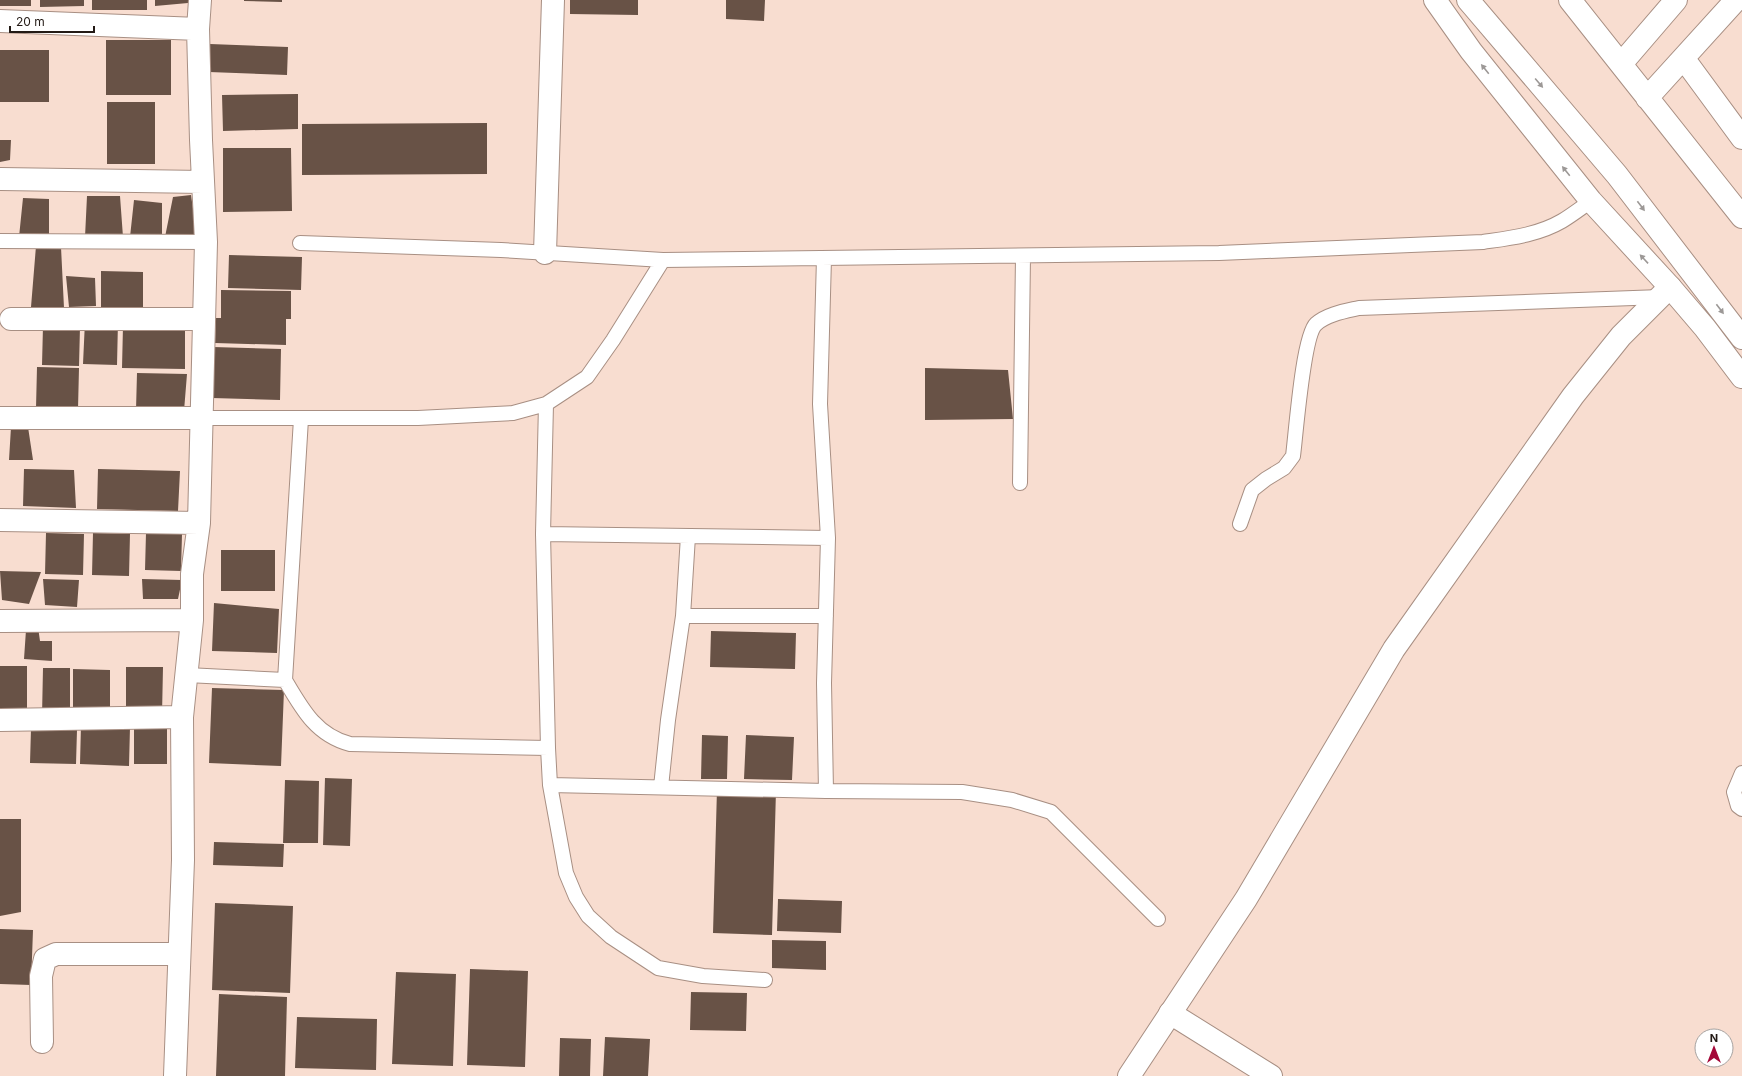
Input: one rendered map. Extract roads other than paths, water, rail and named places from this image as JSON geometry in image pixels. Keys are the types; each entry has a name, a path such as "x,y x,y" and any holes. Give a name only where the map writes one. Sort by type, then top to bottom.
{"main road":[{"path":"175,1076 182,860 182,717 192,620 192,574 199,522 206,242 198,29 200,0"},
{"path":"545,253 553,0"},
{"path":"1435,0 1471,51 1591,201 1666,292 1705,328 1742,377"},
{"path":"1468,0 1617,175 1742,338"},
{"path":"1570,0 1742,217"},
{"path":"1621,64 1676,0"},
{"path":"1648,98 1736,0"},
{"path":"0,21 198,29"},
{"path":"1684,59 1742,138"},
{"path":"1,179 203,182"},
{"path":"1130,1076 1246,899 1394,649 1573,396 1621,336 1666,292"},
{"path":"11,319 204,319"},
{"path":"0,418 201,418"},
{"path":"0,520 199,522"},
{"path":"0,621 192,620"},
{"path":"0,720 182,717"},
{"path":"42,1042 41,976 45,959 56,954 178,954"},
{"path":"1170,1013 1271,1076"}],"lane":[{"path":"300,243 545,253 663,260 1219,252 1483,242 1522,236 1546,228 1562,221 1591,201"},
{"path":"0,241 206,242"},
{"path":"1020,483 1023,256"},
{"path":"824,258 820,404 828,538 824,683 826,791"},
{"path":"201,418 418,418 513,413 546,404 587,377 613,340 663,260"},
{"path":"1240,524 1252,490 1266,478 1284,468 1293,456 1307,343 1316,324 1337,313 1359,308 1666,292"},
{"path":"546,404 543,534 548,748 550,785 566,873 576,897 588,916 611,936 658,968 703,976 765,980"},
{"path":"301,419 285,680 305,715 335,740 350,744 375,746 548,748"},
{"path":"543,534 828,538"},
{"path":"661,787 668,720 683,616 688,536"},
{"path":"683,616 826,616"},
{"path":"187,675 285,680"},
{"path":"1742,773 1734,792 1738,806 1742,809"},
{"path":"550,785 826,791 962,792 1012,800 1051,812 1158,919"}]}
